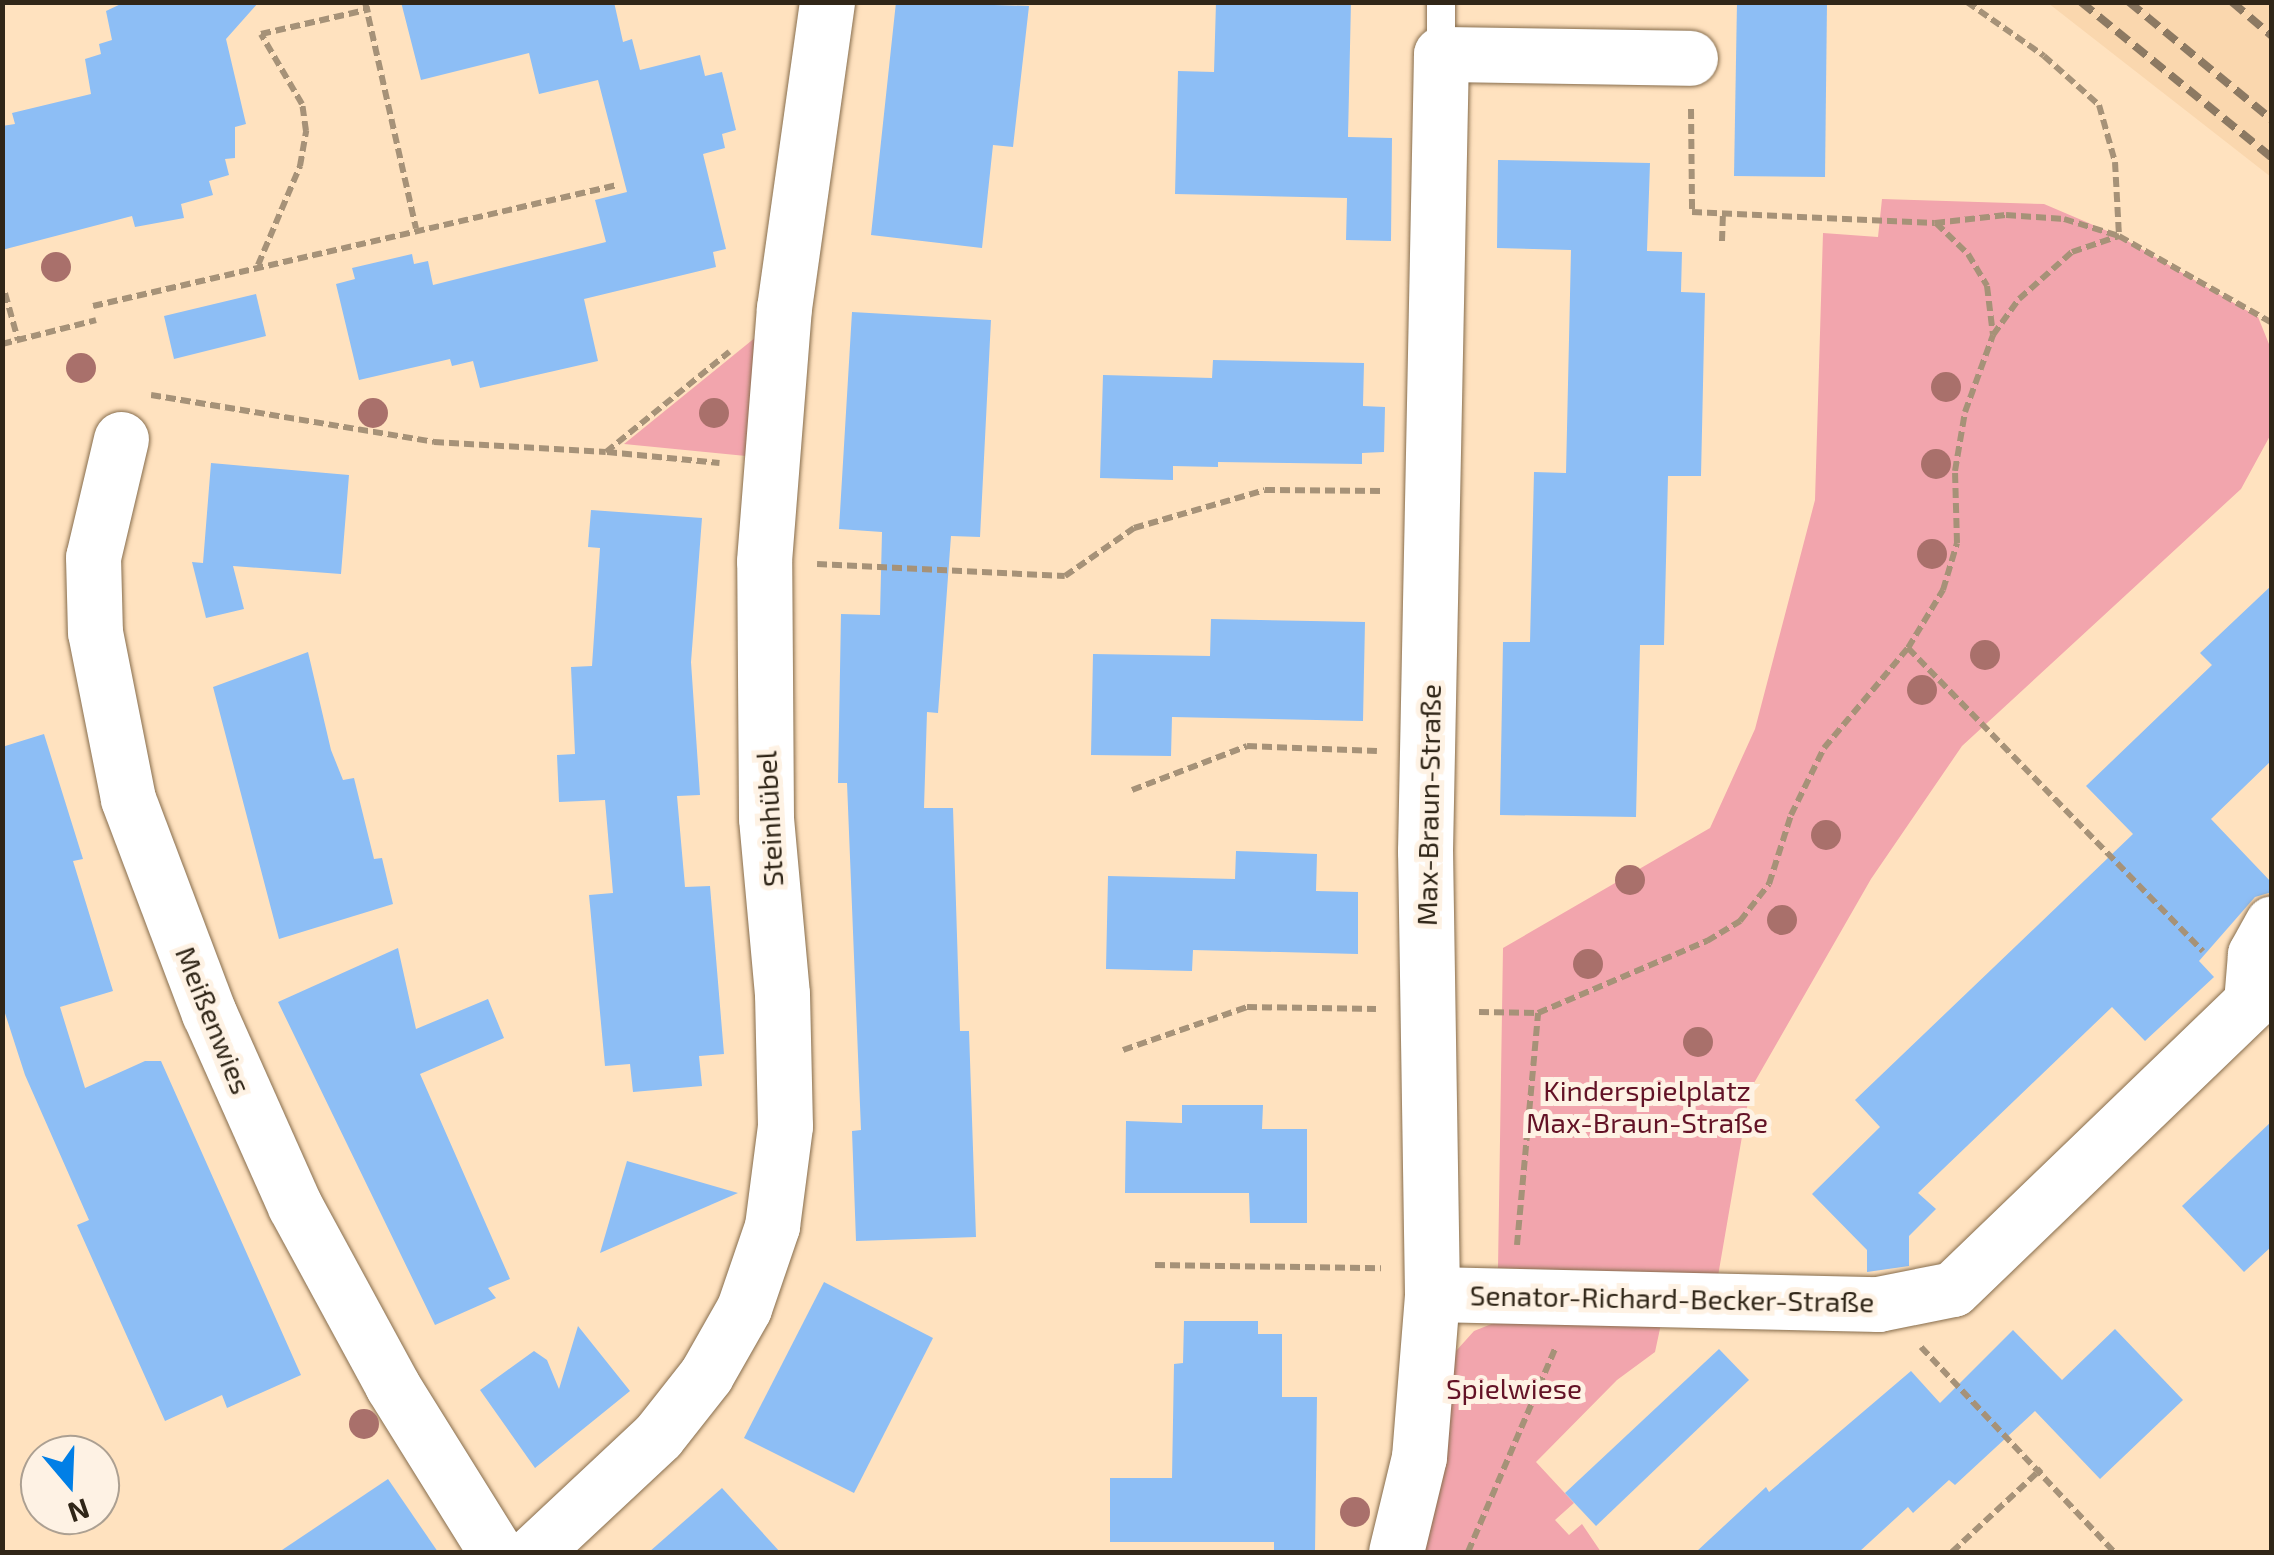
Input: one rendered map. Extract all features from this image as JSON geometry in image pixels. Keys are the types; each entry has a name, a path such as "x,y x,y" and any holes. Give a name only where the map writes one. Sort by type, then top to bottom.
{"street":[{"name":"Steinhübel","path":"534,1552 658,1436 706,1375 744,1308 772,1226 786,1126 765,799 764,561 784,308 826,2"},
{"name":"Max-Braun-Straße","path":"1396,1552 1419,1457 1432,1282 1428,752 1441,28 1690,58"},
{"name":"Meißenwies","path":"127,415 93,558 95,632 128,799 209,1013 294,1206 384,1370 496,1552"},
{"path":"2251,1002 2255,954 2272,923"},
{"name":"Senator-Richard-Becker-Straße","path":"1432,1282 1514,1296 1878,1304 1953,1289 2251,1002"}],"path":[{"path":"1967,2 2044,56 2099,105 2116,162 2119,236"},
{"path":"258,266 300,166 306,131 302,104 261,34 367,6 416,228"},
{"path":"1690,58 1692,212 1936,222 2006,215 2064,219 2119,236 2272,324"},
{"path":"93,306 617,184"},
{"path":"1722,241 1723,214"},
{"path":"1936,222 1968,254 1988,286 1993,335"},
{"path":"1514,1296 1538,1014 1740,921 1769,884 1791,815 1824,748 1908,648 1943,590 1958,543 1955,471 1964,412 1993,335 2019,299 2072,252 2119,236"},
{"path":"4,293 18,340"},
{"path":"606,452 784,308"},
{"path":"2,344 96,320"},
{"path":"127,415 724,463"},
{"path":"764,561 1065,576 1134,528 1265,490 1434,492"},
{"path":"1908,648 2251,1002"},
{"path":"1132,790 1248,746 1428,752"},
{"path":"1124,1050 1248,1007 1428,1010"},
{"path":"1155,1265 1432,1282"},
{"path":"1878,1304 2041,1468 2114,1552"},
{"path":"1468,1552 1560,1338"},
{"path":"1952,1552 2041,1468"}],"shaded area":[{"path":"2048,3 2271,3 2271,177"}],"green space":[{"name":"Kinderspielplatz Max-Braun-Straße","path":"1882,199 2044,204 2119,236 2258,317 2271,349 2271,434 2241,489 1962,746 1871,879 1750,1090 1718,1276 1498,1268 1503,948 1710,828 1755,729 1815,500 1823,233 1878,237"},
{"path":"756,337 746,456 624,444"},
{"name":"Spielwiese","path":"1499,1321 1661,1324 1655,1352 1617,1380 1536,1462 1574,1503 1555,1520 1569,1535 1582,1524 1601,1552 1420,1552 1456,1351 1474,1331"}],"building":[{"path":"125,2 259,2 226,39 246,124 235,127 235,158 225,159 229,175 209,181 213,195 181,204 184,218 135,227 132,216 2,250 2,126 15,124 12,113 91,94 85,59 101,54 99,44 112,40 106,11"},
{"path":"401,2 614,2 623,42 632,39 640,70 700,55 705,76 722,72 736,130 722,134 725,148 703,154 726,249 713,252 716,267 584,299 598,361 480,388 473,361 452,366 450,359 359,380 336,284 355,279 352,268 412,254 414,264 428,261 433,285 606,242 595,200 627,192 598,80 539,94 529,53 421,80"},
{"path":"896,2 1029,6 1013,147 993,145 982,248 871,235"},
{"path":"1216,2 1351,2 1348,137 1392,138 1391,241 1346,240 1347,198 1175,194 1178,71 1214,72"},
{"path":"1737,2 1827,2 1825,177 1734,176"},
{"path":"1498,160 1650,163 1647,251 1682,252 1681,292 1705,293 1701,476 1668,476 1664,645 1640,645 1636,817 1500,815 1503,642 1530,642 1534,472 1566,473 1571,250 1497,248"},
{"path":"256,294 266,336 174,359 164,316"},
{"path":"852,312 991,320 980,537 951,536 938,713 927,712 924,808 953,808 960,1031 969,1031 976,1237 856,1241 852,1131 861,1130 847,783 838,783 841,614 880,615 882,532 839,529"},
{"path":"1213,360 1364,363 1363,406 1385,407 1384,452 1362,453 1362,464 1218,462 1218,467 1173,466 1173,480 1100,478 1103,375 1212,378"},
{"path":"211,463 349,475 341,574 233,566 244,609 206,618 192,562 203,563"},
{"path":"591,510 702,518 691,662 700,795 677,796 685,887 710,886 724,1054 699,1056 702,1086 633,1092 630,1064 605,1066 589,895 613,893 605,800 559,802 557,755 575,754 571,667 592,666 600,548 588,547"},
{"path":"2272,585 2272,760 2211,819 2272,883 2272,892 2255,897 2199,961 2214,977 2145,1041 2112,1007 1918,1193 1936,1209 1909,1236 1909,1266 1867,1272 1867,1250 1812,1194 1880,1127 1855,1100 2133,834 2086,786 2212,665 2200,653"},
{"path":"1211,619 1365,622 1363,721 1172,717 1171,756 1091,755 1093,654 1210,656"},
{"path":"308,652 331,750 343,780 354,778 374,859 382,858 393,904 279,939 213,687"},
{"path":"44,734 83,859 73,861 113,991 60,1007 85,1088 145,1061 161,1061 301,1375 227,1408 222,1395 165,1421 77,1225 89,1220 25,1075 2,1004 2,747"},
{"path":"1236,851 1317,854 1316,891 1358,892 1358,954 1193,950 1192,971 1106,969 1108,876 1235,879"},
{"path":"398,948 416,1029 488,999 504,1038 420,1074 510,1279 488,1288 496,1298 435,1325 278,1002"},
{"path":"1182,1105 1263,1105 1262,1129 1307,1129 1307,1223 1250,1223 1249,1193 1125,1193 1126,1121 1182,1123"},
{"path":"2272,1121 2272,1246 2244,1272 2182,1206"},
{"path":"627,1161 738,1193 600,1253"},
{"path":"824,1282 933,1338 854,1493 744,1438"},
{"path":"1184,1321 1258,1321 1258,1334 1282,1334 1282,1397 1317,1397 1315,1552 1274,1552 1274,1542 1110,1542 1110,1478 1172,1478 1174,1364 1183,1363"},
{"path":"578,1326 630,1391 535,1468 480,1390 534,1351 547,1360 559,1389"},
{"path":"2115,1329 2183,1400 2100,1479 2035,1411 1955,1485 1949,1480 1913,1513 1908,1507 1859,1552 1696,1552 1766,1487 1769,1492 1911,1371 1940,1403 2013,1330 2062,1380"},
{"path":"1719,1349 1749,1380 1596,1526 1565,1493"},
{"path":"388,1479 438,1552 279,1552"},
{"path":"722,1488 780,1552 649,1552"}],"railway":[{"path":"2081,2 2272,158"},
{"path":"2129,2 2272,120"},
{"path":"2232,2 2272,36"}]}
